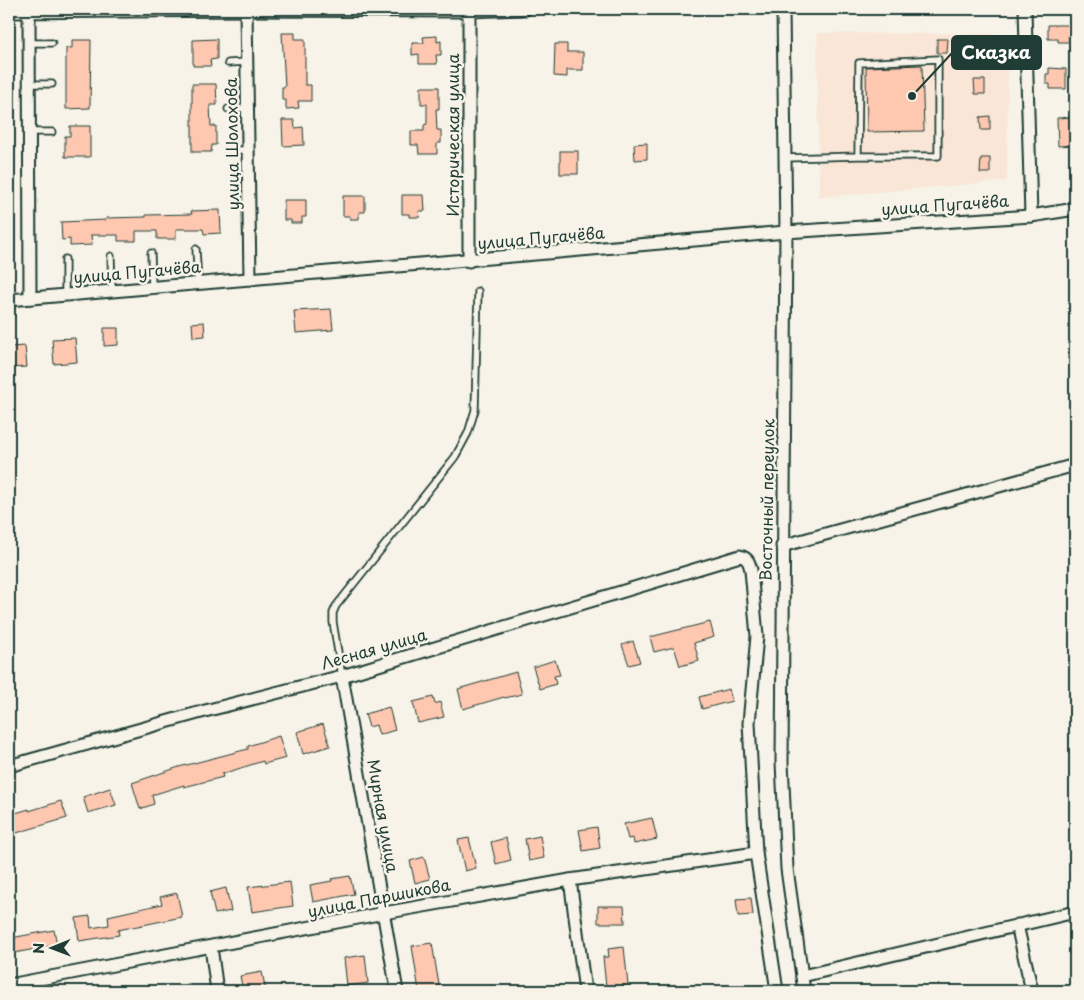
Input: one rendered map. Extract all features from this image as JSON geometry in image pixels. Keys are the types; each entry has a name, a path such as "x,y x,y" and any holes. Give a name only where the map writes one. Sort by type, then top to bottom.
{"street":[{"name":"улица Шолохова","path":"246,9 250,278"},
{"path":"9,12 29,10 526,9"},
{"name":"Восточный переулок","path":"783,9 786,232 782,546 782,762 787,869 804,991"},
{"path":"1025,9 1031,216"},
{"path":"29,10 30,298"},
{"name":"Историческая улица","path":"469,10 469,261"},
{"name":"улица Пугачёва","path":"9,300 786,232 1031,216 1075,209"},
{"path":"782,546 1075,465"},
{"name":"Лесная улица","path":"9,766 205,711 342,676 732,557 740,556 745,558"},
{"name":"Восточный переулок","path":"745,558 751,570 757,636 749,724 756,853 777,991"},
{"name":"Мирная улица","path":"342,676 397,991"},
{"name":"улица Паршикова","path":"9,985 384,913 570,880 756,853"},
{"path":"570,880 585,991"},
{"path":"802,976 1075,912"},
{"path":"1017,926 1032,991"},
{"path":"211,947 217,991"}],"lane":[{"path":"29,44 52,43"},
{"path":"785,158 938,156 938,59 859,63 858,156"},
{"path":"228,63 247,62"},
{"path":"29,84 52,84"},
{"path":"228,109 247,108"},
{"path":"29,132 52,132"},
{"path":"228,150 247,150"},
{"path":"196,248 198,283"},
{"path":"151,253 152,287"},
{"path":"111,256 112,290"},
{"path":"65,259 65,294"},
{"path":"342,676 333,622 333,613 336,606 455,457 468,433 476,410 478,291"}],"shaded area":[{"path":"817,33 1008,34 1007,181 819,197"}],"building":[{"path":"1048,25 1069,25 1069,42 1058,42 1058,39 1048,39"},
{"path":"282,33 295,33 295,39 305,39 305,85 311,85 311,101 298,101 299,108 286,109 286,100 282,100 282,87 285,87"},
{"path":"437,36 437,42 441,41 441,55 436,55 437,64 419,64 419,54 412,55 412,43 424,43 423,37"},
{"path":"217,39 217,59 210,60 211,66 193,66 193,40"},
{"path":"937,39 948,39 947,53 937,53"},
{"path":"72,40 91,40 90,108 66,109 66,48 72,48"},
{"path":"555,44 567,44 567,52 583,52 583,70 567,70 567,77 554,76"},
{"path":"922,65 924,131 867,132 866,67"},
{"path":"1049,68 1066,69 1066,89 1050,89 1050,84 1046,84 1046,74 1049,74"},
{"path":"974,80 985,80 985,94 975,94"},
{"path":"192,84 216,84 217,105 210,105 211,126 216,126 216,145 212,145 211,152 192,152"},
{"path":"421,87 439,87 439,109 436,109 437,130 441,130 441,143 437,143 437,154 419,154 418,145 411,145 411,131 424,131 424,125 427,124 427,104 421,104"},
{"path":"990,116 990,130 981,130 980,117"},
{"path":"1073,117 1075,145 1058,146 1057,118"},
{"path":"282,120 294,120 295,128 303,127 304,145 283,146"},
{"path":"70,126 90,126 90,157 65,157 65,136 70,136"},
{"path":"647,143 647,159 635,160 634,144"},
{"path":"560,151 578,151 578,174 560,174"},
{"path":"981,158 990,158 990,173 980,173"},
{"path":"402,195 424,195 425,211 419,211 420,217 409,217 409,214 402,214"},
{"path":"343,196 365,196 365,212 359,212 359,219 350,219 350,216 343,216"},
{"path":"284,200 306,200 306,217 302,217 302,223 291,223 291,220 284,220"},
{"path":"220,210 221,233 204,234 203,229 176,229 176,239 157,239 157,231 136,231 136,241 118,241 118,235 91,235 92,245 70,246 70,239 62,240 61,222 146,217 146,215 192,214 191,211"},
{"path":"331,309 333,330 296,333 294,311"},
{"path":"204,322 205,336 193,337 192,323"},
{"path":"104,328 118,328 118,345 104,346"},
{"path":"75,338 77,362 54,364 52,339"},
{"path":"25,346 27,367 9,368 9,347"},
{"path":"710,622 714,637 694,643 699,661 680,666 674,647 654,652 650,637"},
{"path":"633,641 640,662 629,665 622,645"},
{"path":"555,660 560,675 554,676 556,684 540,689 533,667"},
{"path":"516,672 522,694 504,697 463,709 458,689"},
{"path":"729,689 732,701 702,709 699,697"},
{"path":"433,697 435,704 440,702 444,717 418,723 413,702"},
{"path":"389,707 395,730 379,735 376,725 369,727 365,714"},
{"path":"323,724 330,746 303,754 297,732"},
{"path":"279,736 286,758 264,764 263,761 222,774 223,777 184,787 184,785 152,795 154,804 140,809 132,783 179,767 248,749 248,746"},
{"path":"110,788 116,805 88,813 83,797"},
{"path":"61,801 67,818 13,834 9,815"},
{"path":"652,818 657,839 634,844 633,838 628,839 624,824"},
{"path":"597,827 600,848 583,851 579,830"},
{"path":"540,836 544,858 529,861 525,839"},
{"path":"469,838 476,868 465,871 458,840"},
{"path":"506,838 511,860 496,864 491,842"},
{"path":"424,857 430,879 415,883 410,861"},
{"path":"350,876 354,894 313,902 310,885"},
{"path":"290,882 293,906 252,912 248,887"},
{"path":"226,888 231,911 215,914 210,892"},
{"path":"177,893 182,917 118,930 119,935 79,941 76,918 90,916 91,928 109,925 108,916 162,904 160,897"},
{"path":"751,898 753,915 738,916 736,899"},
{"path":"598,906 624,906 625,923 598,923"},
{"path":"54,930 57,945 14,953 11,938"},
{"path":"432,943 440,991 419,991 412,946"},
{"path":"624,947 628,985 606,987 603,957 609,957 608,949"},
{"path":"365,955 368,983 347,986 344,958"},
{"path":"262,972 266,991 243,991 240,976"}],"place":[{"name":"Сказка","path":"912,96"}]}
